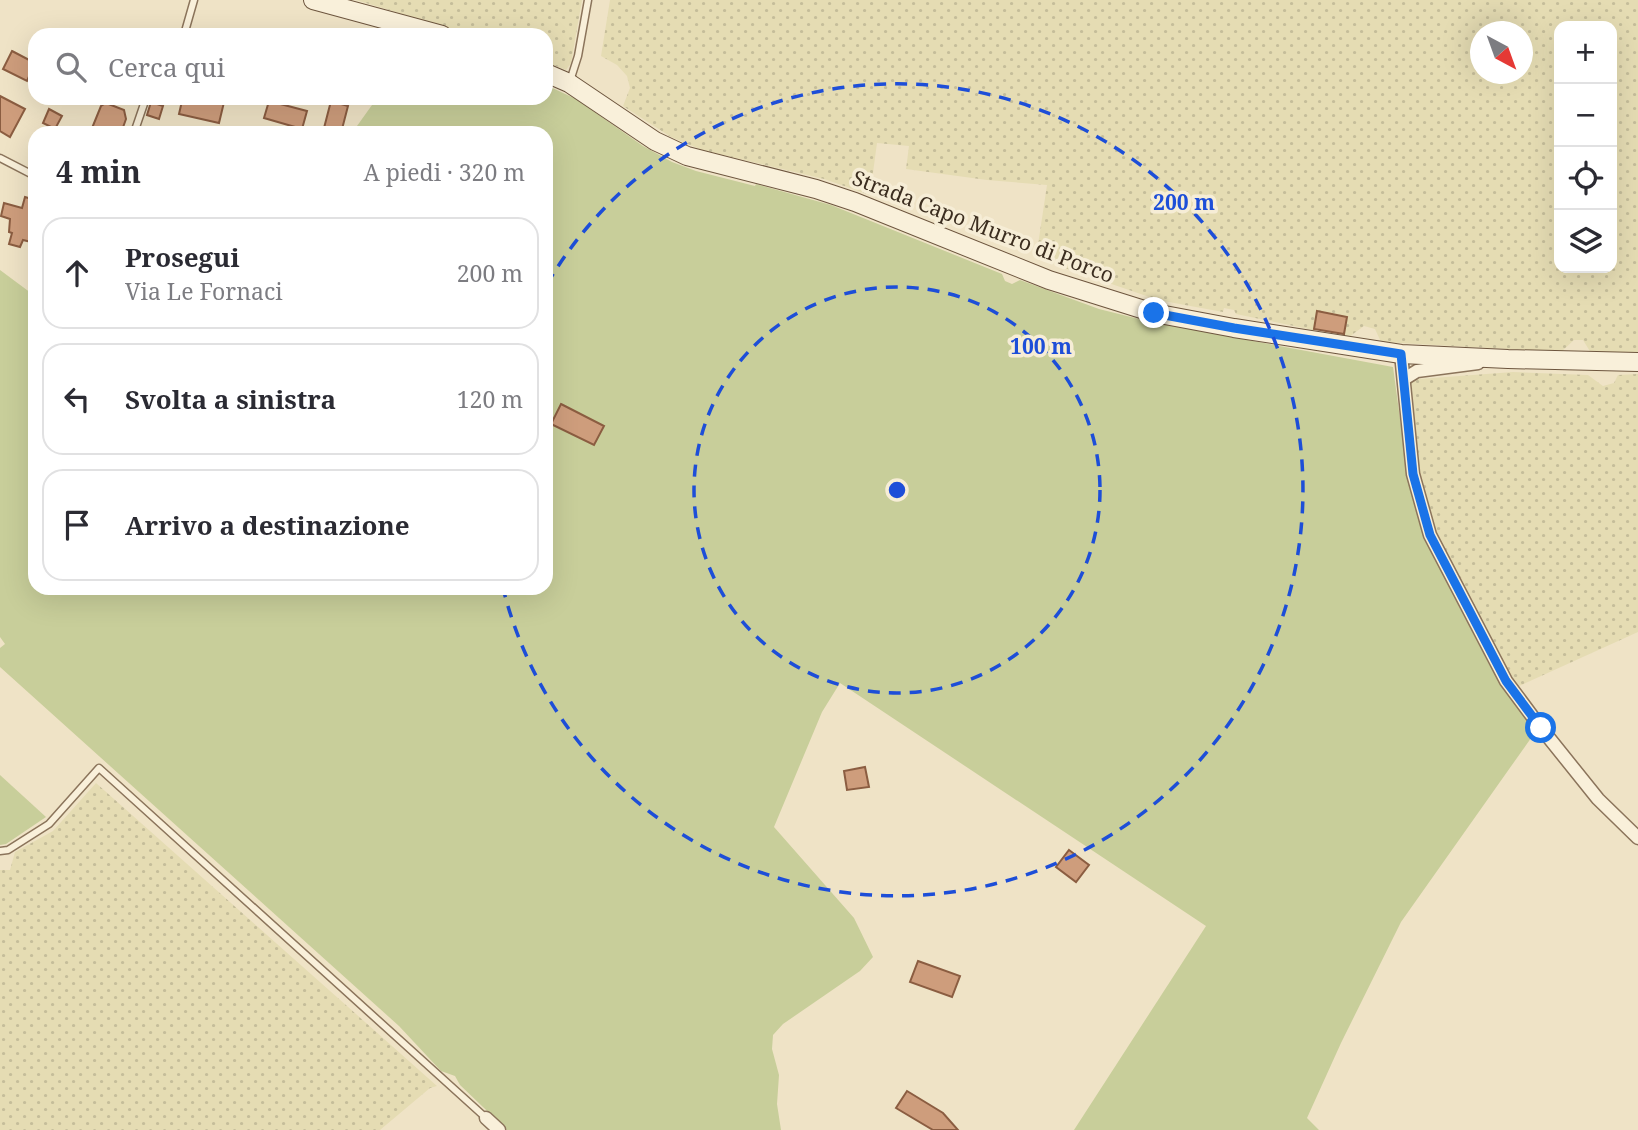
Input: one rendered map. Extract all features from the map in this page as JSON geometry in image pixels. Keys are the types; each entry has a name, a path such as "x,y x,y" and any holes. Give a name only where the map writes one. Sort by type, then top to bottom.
{"street":[{"path":"313,0 416,28"},
{"name":"Strada Capo Murro di Porco","path":"553,76 569,83 655,141 687,156 816,189 855,202 1049,280 1154,313 1401,354 1638,362"},
{"path":"1401,354 1413,474 1430,535 1506,681 1598,799 1638,838"},
{"path":"1404,379 1417,371 1508,359"},
{"path":"486,1118 499,1130"}],"lane":[{"path":"186,28 194,0"},
{"path":"569,83 578,56 588,0"},
{"path":"136,126 144,105"},
{"path":"0,159 28,173"},
{"path":"0,851 8,850 49,824 99,768 486,1118"}],"shaded area":[{"path":"356,0 582,0 571,63 566,70 553,65 553,28 449,28"},
{"path":"610,0 1638,0 1638,352 1591,353 1583,340 1574,340 1561,352 1381,342 1375,329 1364,326 1349,337 1344,336 1347,317 1318,311 1313,330 1236,314 1234,310 1224,308 1223,312 1158,300 1036,258 1047,185 906,169 909,146 877,143 870,195 824,179 702,150 671,137 623,106 630,88 627,76 617,65 601,56"},
{"path":"1513,372 1588,375 1603,386 1614,383 1618,375 1638,374 1638,632 1517,687 1504,667 1435,532 1415,457 1411,408 1411,382 1419,379"},
{"path":"96,783 437,1086 430,1088 380,1130 0,1130 0,870 10,870 15,852 53,831"}],"green space":[{"path":"553,88 576,99 643,146 672,162 696,171 831,205 1002,274 1005,281 1012,284 1020,280 1099,309 1151,322 1393,367 1409,485 1428,546 1490,666 1536,731 1401,922 1307,1118 1319,1130 1074,1130 1206,926 840,683 822,712 774,827 854,918 873,957 860,971 783,1024 773,1035 772,1049 779,1075 777,1104 781,1130 507,1130 460,1085 455,1076 441,1071 399,1026 0,667 0,648 5,644 0,637 0,270 28,291 28,595 553,595 553,126 357,126 372,105 553,105"},
{"path":"0,775 46,817 6,844 0,845"}],"building":[{"path":"12,51 28,59 28,79 27,81 3,69"},
{"path":"0,96 25,109 10,137 0,131"},
{"path":"111,105 124,110 126,119 124,126 93,126 101,106"},
{"path":"150,105 163,106 159,119 147,115"},
{"path":"181,105 223,105 219,123 179,114"},
{"path":"268,105 284,105 307,111 303,126 292,126 264,118"},
{"path":"330,105 348,106 343,126 325,126"},
{"path":"49,109 62,116 57,126 43,123"},
{"path":"25,197 28,198 28,241 23,240 20,247 9,244 12,233 9,232 10,219 1,216 4,203 22,208"},
{"path":"1317,311 1347,317 1344,334 1314,329"},
{"path":"561,404 604,426 594,445 553,425"},
{"path":"865,767 869,787 847,790 844,771"},
{"path":"1069,850 1089,865 1076,882 1056,867"},
{"path":"918,961 960,976 952,997 910,982"},
{"path":"907,1091 943,1113 958,1130 933,1130 896,1108"}],"route":[{"path":"1154,313 1401,354 1413,474 1430,535 1506,681 1541,728"}]}
